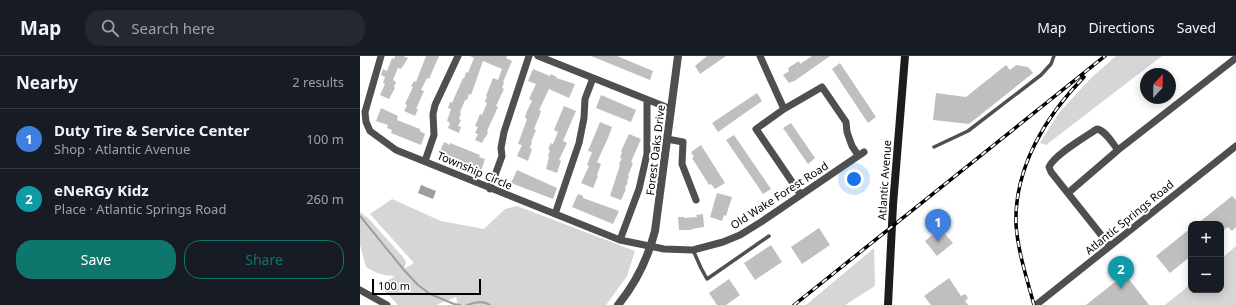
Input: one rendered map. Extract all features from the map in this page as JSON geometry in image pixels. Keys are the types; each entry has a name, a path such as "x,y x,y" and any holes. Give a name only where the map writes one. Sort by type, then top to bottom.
{"main road":[{"name":"Atlantic Avenue","path":"888,305 894,197 905,56"}],"street":[{"name":"Township Circle","path":"381,56 365,112 366,122 370,130 396,150 620,240 650,246"},
{"path":"425,161 434,135 433,114 435,105 458,56"},
{"path":"490,189 502,156 501,148 504,132 530,56"},
{"path":"538,56 671,109"},
{"name":"Forest Oaks Drive","path":"650,246 658,215 678,56"},
{"path":"760,56 784,109 756,129 801,195"},
{"path":"1068,193 1118,150 1236,58"},
{"path":"555,214 579,143 584,118 585,99 593,78"},
{"name":"Old Wake Forest Road","path":"650,246 664,249 693,250 723,242 740,235 861,154 852,146 847,132 846,122 822,87 784,109"},
{"path":"620,240 639,189 647,154 646,100"},
{"path":"1110,246 1051,172 1049,167 1057,157 1097,129 1104,132 1118,150"},
{"path":"667,140 683,142 682,164 696,200"},
{"name":"Atlantic Springs Road","path":"1036,305 1236,146"},
{"path":"618,305 638,275 650,246"},
{"path":"360,290 387,305"}],"lane":[{"path":"934,148 968,131 1041,75 1052,64 1054,56"},
{"path":"693,250 707,279 770,236"}],"shaded area":[{"path":"1116,56 1162,56 1146,68 1140,68 1140,73 1046,145 1040,143 1058,114 1091,78"},
{"path":"421,185 436,191 433,199 418,193"},
{"path":"392,199 441,221 484,229 505,209 517,206 635,251 627,276 606,305 458,305 456,297 436,305 398,305 380,286 395,276 380,274 366,267 360,245 360,212 369,219 403,257 406,262 404,269 414,263 370,214"},
{"path":"1236,246 1236,305 1165,305 1188,286 1188,293 1224,293 1224,256"},
{"path":"874,248 875,286 845,305 806,305"}],"building":[{"path":"395,56 403,56 408,58 401,69 398,68 393,80 396,82 395,88 389,99 380,95 385,84 383,83 385,77 381,75 383,69 387,71 392,58 394,59"},
{"path":"426,56 439,56 429,79 427,78 421,90 424,91 416,109 418,109 415,116 404,111 407,105 405,104 413,87 411,86 414,81 416,82"},
{"path":"470,56 507,56 506,58 512,61 503,82 502,88 504,89 496,106 498,107 487,131 486,137 482,143 475,140 478,134 475,133 478,127 475,126 487,103 485,102 486,96 493,78 498,80 502,69 483,61 471,95 469,94 467,100 465,100 460,112 459,119 461,120 458,126 461,127 459,133 448,128 450,123 447,121 451,109 448,108 450,102 452,103 474,58"},
{"path":"591,56 617,56 653,71 650,80"},
{"path":"707,56 726,56 700,74 695,66"},
{"path":"812,56 830,56 793,82 789,83 783,75 789,71 788,68 799,61 800,64"},
{"path":"840,63 876,117 868,123 832,69"},
{"path":"1006,65 1010,70 1016,65 1028,67 1033,73 969,124 933,120 936,93 966,97"},
{"path":"533,69 550,76 551,74 557,77 556,78 575,84 569,98 549,89 539,110 541,111 534,129 536,130 531,142 530,148 532,149 528,161 517,156 522,145 518,144 527,119 525,118 526,113 532,101 529,99 536,84 528,81"},
{"path":"757,93 762,101 718,132 712,123"},
{"path":"601,95 636,110 631,122 596,108"},
{"path":"564,106 576,111 563,141 567,143 559,160 561,161 557,173 546,169 550,150 548,149 551,143 553,144 558,132 554,130"},
{"path":"381,108 398,116 397,120 420,129 420,131 425,134 421,145 391,133 392,130 387,128 388,125 376,121"},
{"path":"600,122 612,127 597,162 601,164 593,188 581,183 589,166 587,165 592,152 588,151"},
{"path":"791,123 815,158 808,164 783,128"},
{"path":"629,134 641,139 631,162 633,163 628,176 628,182 621,200 610,196 622,158 620,158 621,151"},
{"path":"734,135 771,189 763,194 726,140"},
{"path":"444,142 480,155 479,157 485,159 481,171 439,154"},
{"path":"701,145 725,183 715,189 711,184 709,185 692,158 694,157 691,152"},
{"path":"517,170 557,188 553,199 511,183"},
{"path":"717,193 732,197 726,216 724,215 722,221 710,217"},
{"path":"578,194 583,196 583,198 619,211 613,224 572,207"},
{"path":"1232,196 1236,200 1236,227 1232,231 1228,227 1224,230 1224,221 1201,221"},
{"path":"703,214 704,227 692,230 679,230 678,217 697,217 696,215"},
{"path":"944,225 948,230 944,233 953,243 937,256 925,241"},
{"path":"819,228 830,245 802,264 791,247"},
{"path":"1188,230 1188,258 1170,273 1156,256"},
{"path":"771,245 782,262 755,280 744,263"},
{"path":"1125,274 1149,305 1086,305"},
{"path":"949,278 961,296 965,294 968,298 965,301 968,305 931,305 924,296"},
{"path":"729,279 740,295 726,305 717,305 709,293"}],"waterway":[{"path":"360,216 418,285 430,294 460,305"},
{"path":"467,305 479,302 485,302 490,305"}],"railway":[{"path":"794,305 1105,56"},
{"path":"1034,305 1023,265 1017,235 1017,204 1020,183 1026,164 1045,126 1084,77"}],"place":[{"name":"Duty Tire & Service Center","path":"938,242"},
{"name":"eNeRGy Kidz","path":"1121,289"}]}
